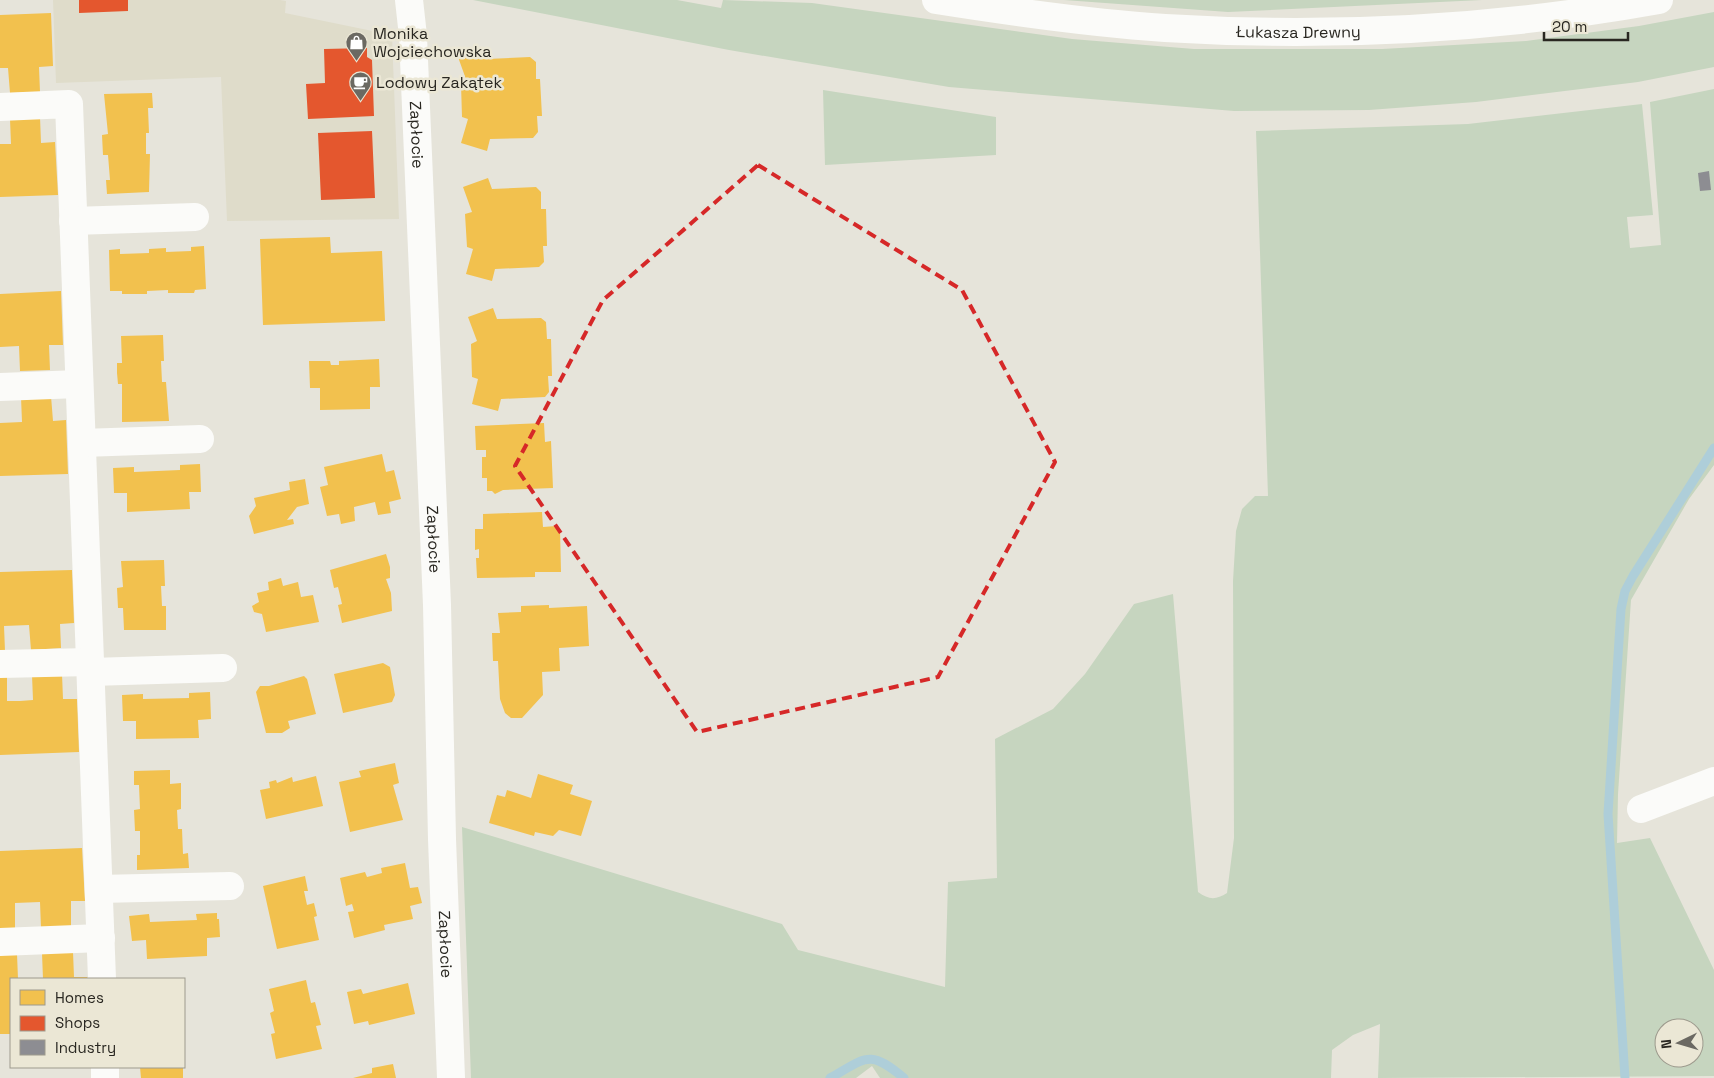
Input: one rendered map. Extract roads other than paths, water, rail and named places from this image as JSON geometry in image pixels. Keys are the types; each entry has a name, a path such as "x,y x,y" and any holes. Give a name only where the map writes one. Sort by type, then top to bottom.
{"street":[{"name":"Zapłocie","path":"409,0 413,46 438,605 443,848 451,1078"},
{"name":"Łukasza Drewny","path":"936,0 1011,12 1165,28 1261,31 1369,30 1479,25 1606,10 1660,0"},
{"path":"0,107 69,104 102,978"},
{"path":"73,221 195,217"},
{"path":"0,386 79,384"},
{"path":"82,443 200,439"},
{"path":"0,664 224,668"},
{"path":"1641,808 1714,781"},
{"path":"99,889 230,886"},
{"path":"0,942 100,938"}],"waterway":[{"path":"1625,1078 1608,814 1621,609 1625,591 1633,576 1714,448"},
{"path":"830,1078 852,1065 868,1059 883,1063 904,1078"}],"place":[{"name":"Monika Wojciechowska","path":"357,61"},
{"name":"Lodowy Zakątek","path":"360,101"}]}
